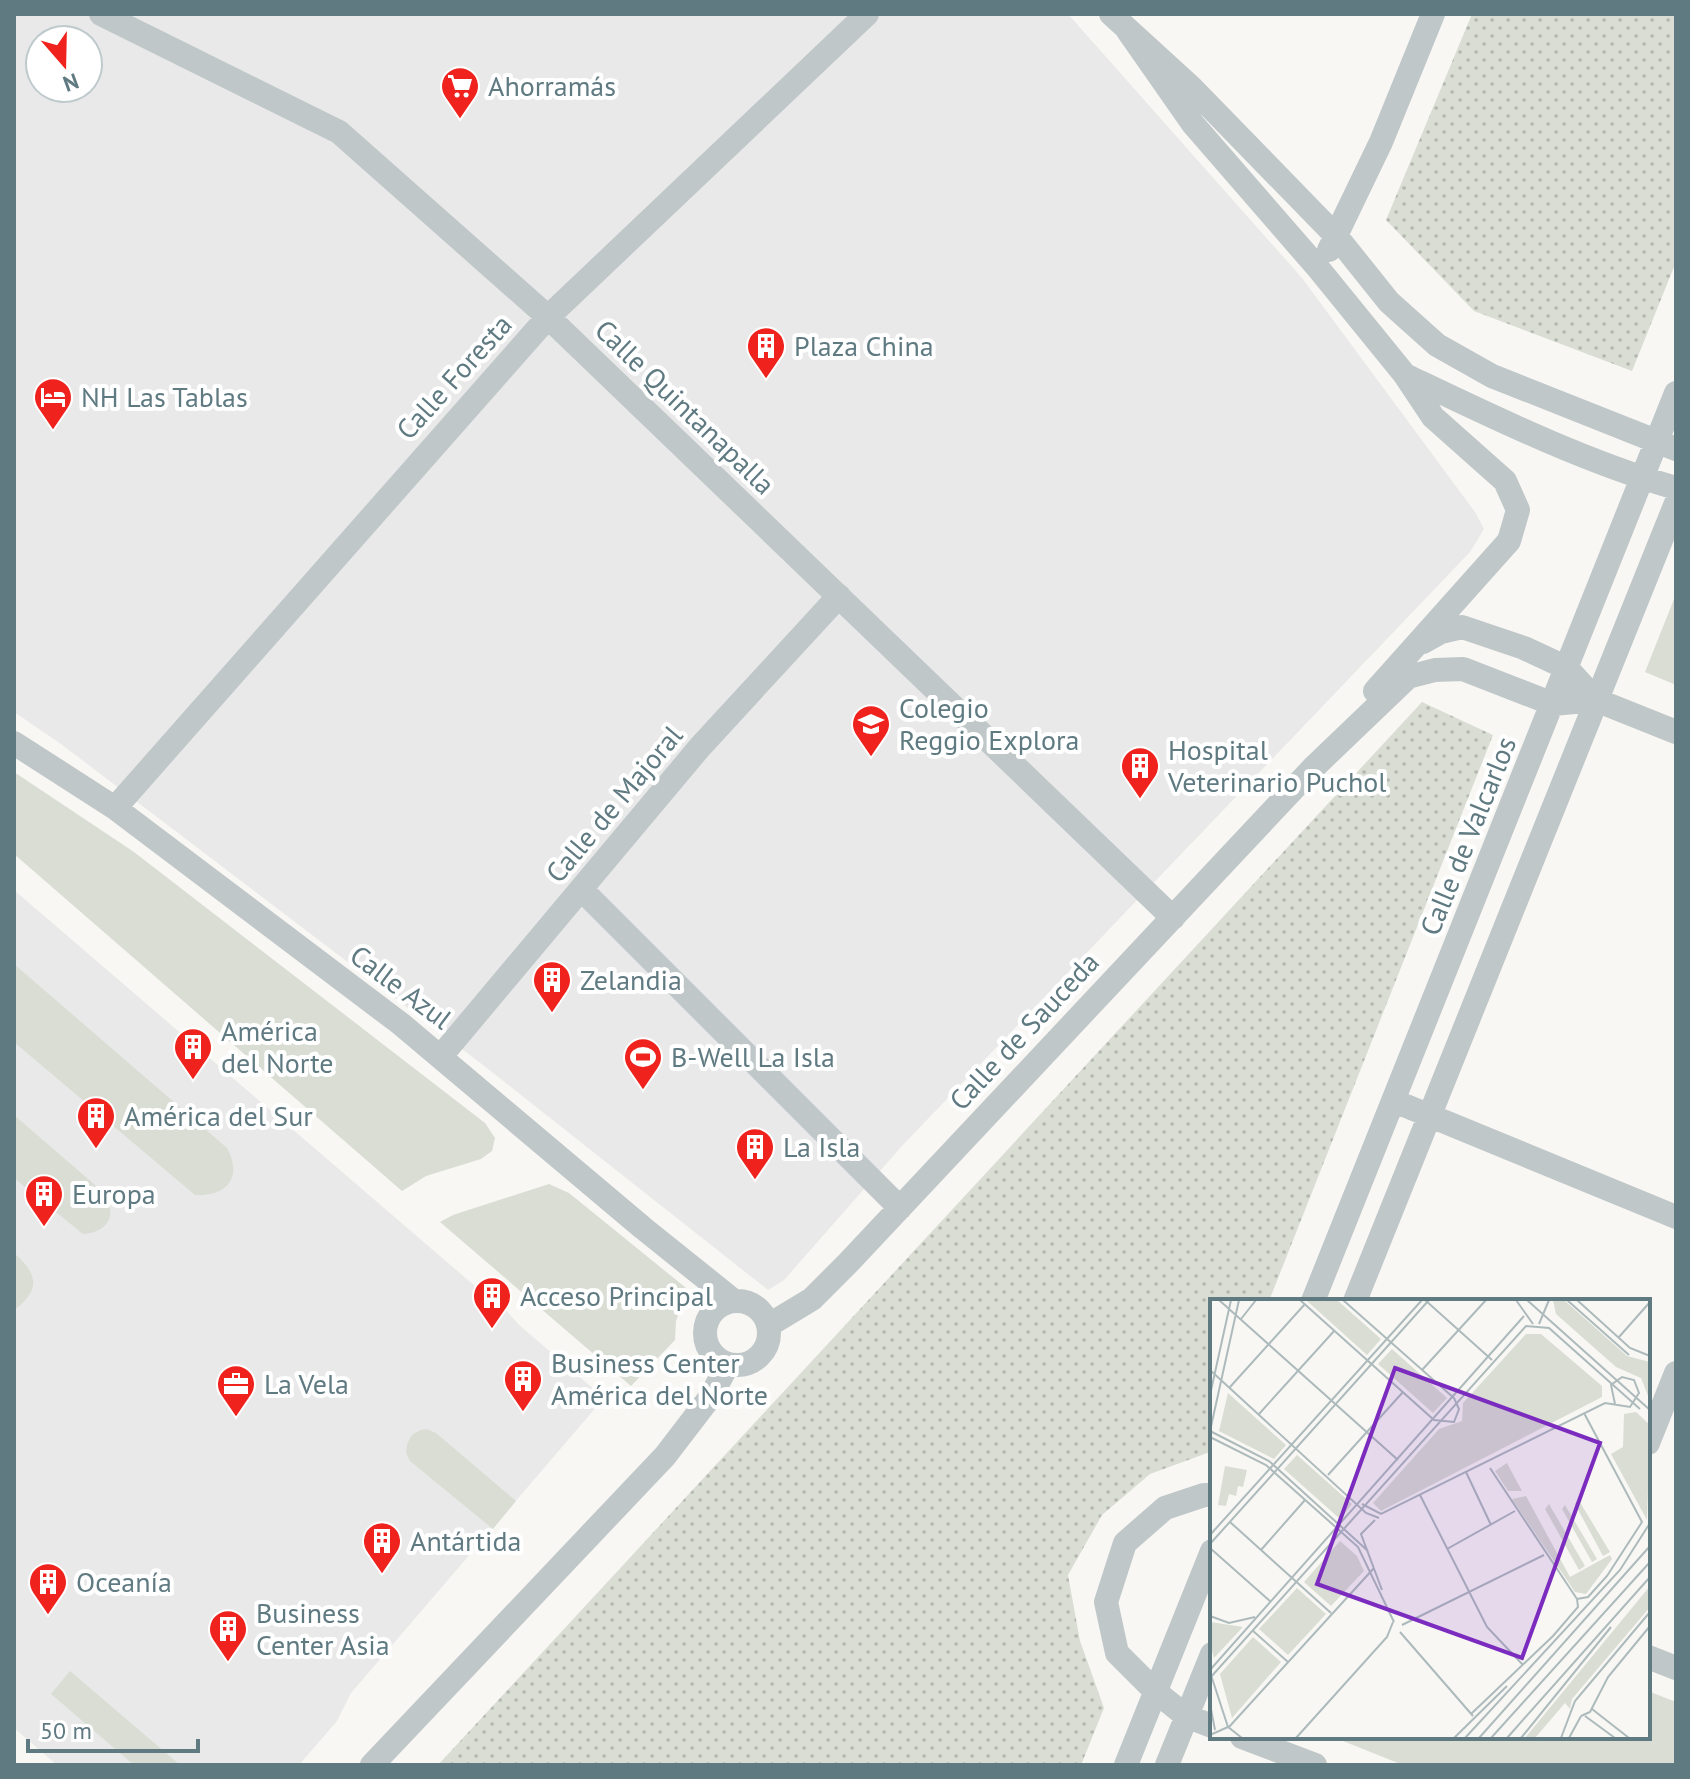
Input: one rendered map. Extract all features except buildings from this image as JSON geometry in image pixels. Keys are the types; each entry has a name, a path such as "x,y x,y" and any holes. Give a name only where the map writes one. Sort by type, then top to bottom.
{"street":[{"name":"Calle Quintanapalla","path":"101,14 339,132 548,317 1173,918"},
{"name":"Calle Foresta","path":"115,808 548,317 867,14"},
{"path":"1318,268 1337,237 1381,142 1433,14"},
{"path":"1120,23 1191,87 1337,237 1389,302 1437,345 1492,376 1666,446"},
{"name":"Calle de Sauceda","path":"769,1325 812,1299 1313,768 1414,647 1509,541 1518,510 1505,481 1433,417 1405,375 1318,268 1193,124 1120,23"},
{"path":"1405,375 1497,419 1643,479 1676,488"},
{"name":"Calle de Valcarlos","path":"1314,1299 1643,479 1666,446 1676,393"},
{"path":"1356,1299 1676,503"},
{"name":"Calle de Majoral","path":"441,1056 700,747 839,596"},
{"name":"Calle de Sauceda","path":"1414,647 1441,632 1462,627 1524,648 1567,668"},
{"path":"1567,668 1596,700 1676,732"},
{"name":"Calle de Sauceda","path":"1313,768 1408,677 1435,670 1463,669 1553,704"},
{"path":"1553,704 1596,700"},
{"name":"Calle Azul","path":"14,743 115,808 441,1056 734,1301"},
{"path":"581,889 900,1208"},
{"path":"1394,1101 1676,1217"},
{"path":"734,1301 749,1303 762,1312 769,1325 766,1347 760,1356 750,1362 728,1364 714,1355 706,1339 707,1321 718,1308 734,1301"},
{"path":"372,1765 665,1456 711,1396 728,1364"},
{"path":"1650,1438 1676,1373"},
{"path":"1210,1495 1165,1508 1125,1543 1106,1602 1117,1653 1156,1692 1186,1716 1210,1725"},
{"path":"1126,1765 1210,1556"},
{"path":"1650,1658 1676,1668"},
{"path":"1167,1765 1210,1659"},
{"path":"1247,1739 1315,1765"}],"shaded area":[{"path":"14,14 1068,14 1302,278 1475,512 1484,529 1470,552 901,1147 784,1280 768,1290 483,1065 61,744 14,712"},
{"path":"1472,14 1676,14 1676,262 1632,371 1474,311 1386,220"},
{"path":"1676,594 1676,685 1645,672"},
{"path":"1422,702 1493,735 1270,1299 1210,1299 1210,1452 1150,1474 1102,1515 1068,1575 1080,1641 1104,1708 1081,1765 438,1765"},
{"path":"14,772 134,852 485,1123 495,1138 492,1151 481,1159 426,1176 402,1191 14,854"},
{"path":"14,890 483,1293 497,1300 518,1324 604,1398 351,1693 337,1721 299,1765 57,1765 14,1728"},
{"path":"14,964 227,1148 233,1168 229,1183 223,1189 216,1193 195,1195 14,1042"},
{"path":"14,1115 103,1192 110,1208 105,1226 83,1234 14,1178"},
{"path":"549,1184 569,1193 691,1292 682,1303 676,1321 675,1340 631,1386 440,1222"},
{"path":"14,1253 28,1268 33,1282 29,1296 14,1310"},
{"path":"426,1429 436,1433 516,1501 493,1529 410,1461 406,1453 409,1440"},
{"path":"70,1671 180,1765 134,1765 51,1694"},
{"path":"1650,1692 1676,1702 1676,1765 1403,1765 1338,1739 1650,1739"}],"place":[{"name":"Ahorramás","path":"460,120"},
{"name":"Plaza China","path":"766,380"},
{"name":"NH Las Tablas","path":"53,431"},
{"name":"Colegio Reggio Explora","path":"871,758"},
{"name":"Hospital Veterinario Puchol","path":"1140,800"},
{"name":"Zelandia","path":"552,1014"},
{"name":"América del Norte","path":"193,1081"},
{"name":"B-Well La Isla","path":"643,1091"},
{"name":"América del Sur","path":"96,1150"},
{"name":"La Isla","path":"755,1181"},
{"name":"Europa","path":"44,1228"},
{"name":"Acceso Principal","path":"492,1330"},
{"name":"Business Center América del Norte","path":"523,1413"},
{"name":"La Vela","path":"236,1418"},
{"name":"Antártida","path":"382,1575"},
{"name":"Oceanía","path":"48,1616"},
{"name":"Business Center Asia","path":"228,1663"}]}
